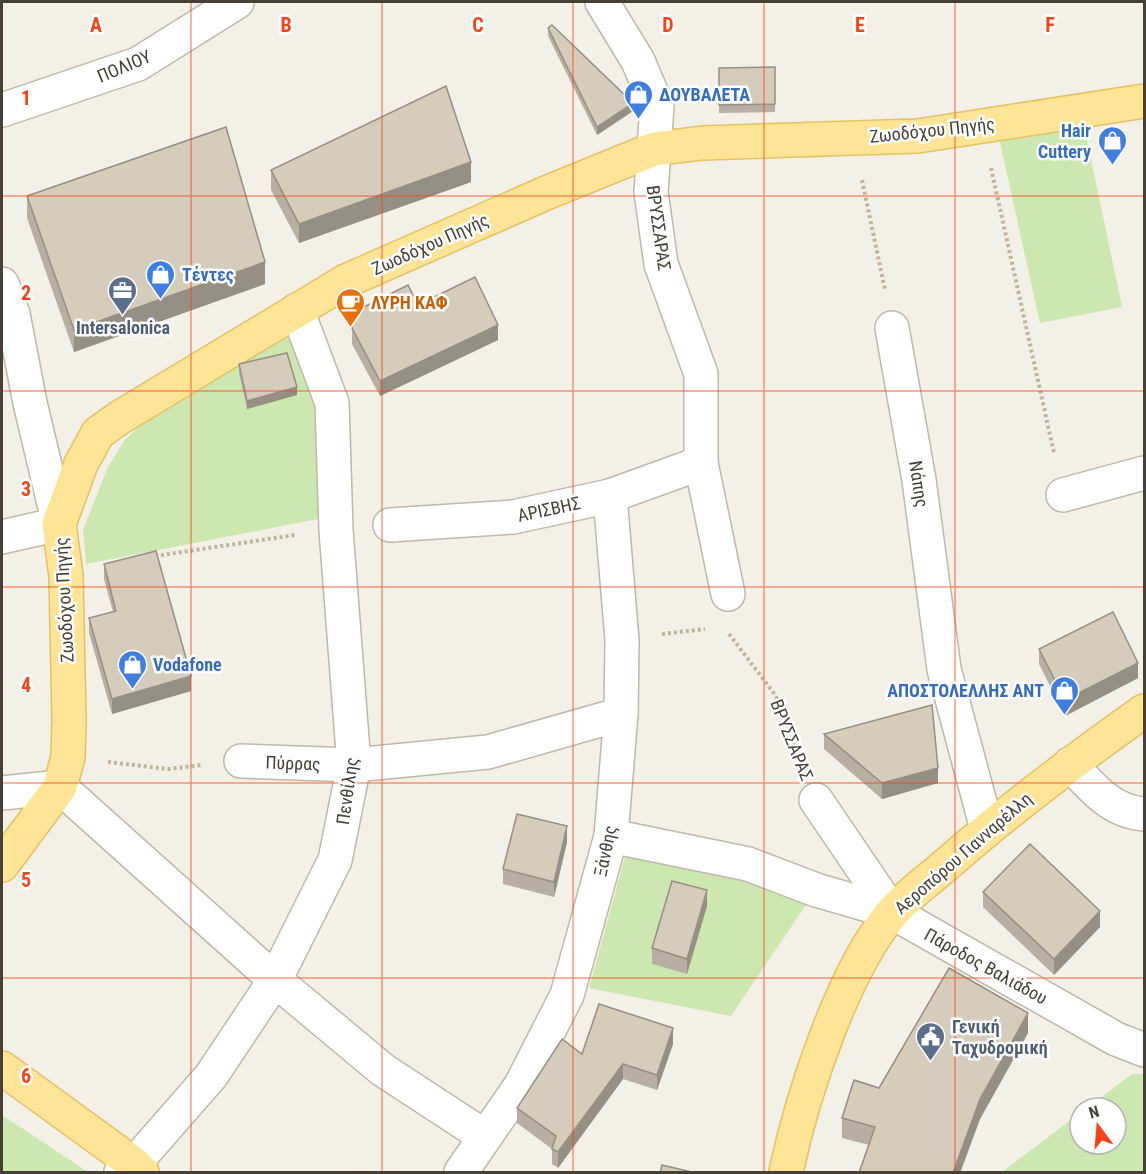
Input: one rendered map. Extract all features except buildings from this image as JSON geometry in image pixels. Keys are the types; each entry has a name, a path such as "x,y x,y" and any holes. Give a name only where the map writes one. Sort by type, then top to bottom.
{"main road":[{"name":"Ζωοδόχου Πηγής","path":"64,772 66,576 59,524 81,464 98,433 119,418 346,281 546,193 654,149 702,143 918,136 1144,101"},
{"name":"Αεροπόρου Γιανναρέλλη","path":"786,1173 819,1061 852,973 892,912 987,829 1070,764 1144,711"},
{"path":"2,865 64,772"},
{"path":"2,1068 132,1170"}],"street":[{"name":"ΠΟΛΙΟΥ","path":"2,110 138,64 237,2"},
{"name":"ΒΡΥΣΣΑΡΑΣ","path":"602,2 638,61 657,106 651,192 661,264 701,374 701,463 728,594"},
{"path":"2,285 13,314 30,403 59,524 2,537"},
{"name":"Πενθίλης","path":"132,1170 211,1076 274,980 335,860 354,765 336,530 332,403 297,310"},
{"name":"Νάπης","path":"892,328 919,480 944,669 987,829"},
{"name":"ΑΡΙΣΒΗΣ","path":"390,525 513,518 610,496 701,463"},
{"path":"1063,495 1144,473"},
{"name":"Ξάνθης","path":"461,1173 520,1085 567,995 611,836 621,714 622,640 610,496"},
{"name":"Πύρρας","path":"241,761 354,765 488,752 621,714"},
{"path":"1070,764 1104,799 1129,813 1144,814"},
{"path":"2,793 64,772 274,980 382,1070 484,1136"},
{"name":"ΒΡΥΣΣΑΡΑΣ","path":"816,800 892,912"},
{"path":"611,836 748,864 816,890 892,912"},
{"name":"Πάροδος Βαλιάδου","path":"892,912 1116,1039 1144,1050"}],"path":[{"path":"982,126 1063,495"},
{"path":"853,138 892,328"},
{"path":"144,558 229,543 336,530"},
{"name":"ΒΡΥΣΣΑΡΑΣ","path":"723,626 776,696 816,800"},
{"path":"622,640 712,628"},
{"name":"Πύρρας","path":"64,772 168,769 241,761"}],"green space":[{"path":"1083,121 1122,307 1040,323 998,133"},
{"path":"296,325 324,407 323,518 86,564 83,530 107,469 124,441 166,400"},
{"path":"625,857 748,864 816,890 731,1016 589,988"},
{"path":"1132,1074 1144,1074 1144,1172 1002,1172 1068,1122 1068,1156 1128,1156 1128,1096 1103,1096"},
{"path":"2,1115 88,1172 2,1172"}],"place":[{"name":"ΔΟΥΒΑΛΕΤΑ","path":"638,120"},
{"name":"Hair Cuttery","path":"1112,166"},
{"name":"Τέντες","path":"161,300"},
{"name":"Intersalonica","path":"123,316"},
{"name":"ΛΥΡΗ ΚΑΦ","path":"350,328"},
{"name":"Vodafone","path":"132,690"},
{"name":"ΑΠΟΣΤΟΛΕΛΛΗΣ ΑΝΤ","path":"1065,716"},
{"name":"Γενική Ταχυδρομική","path":"931,1062"}]}
